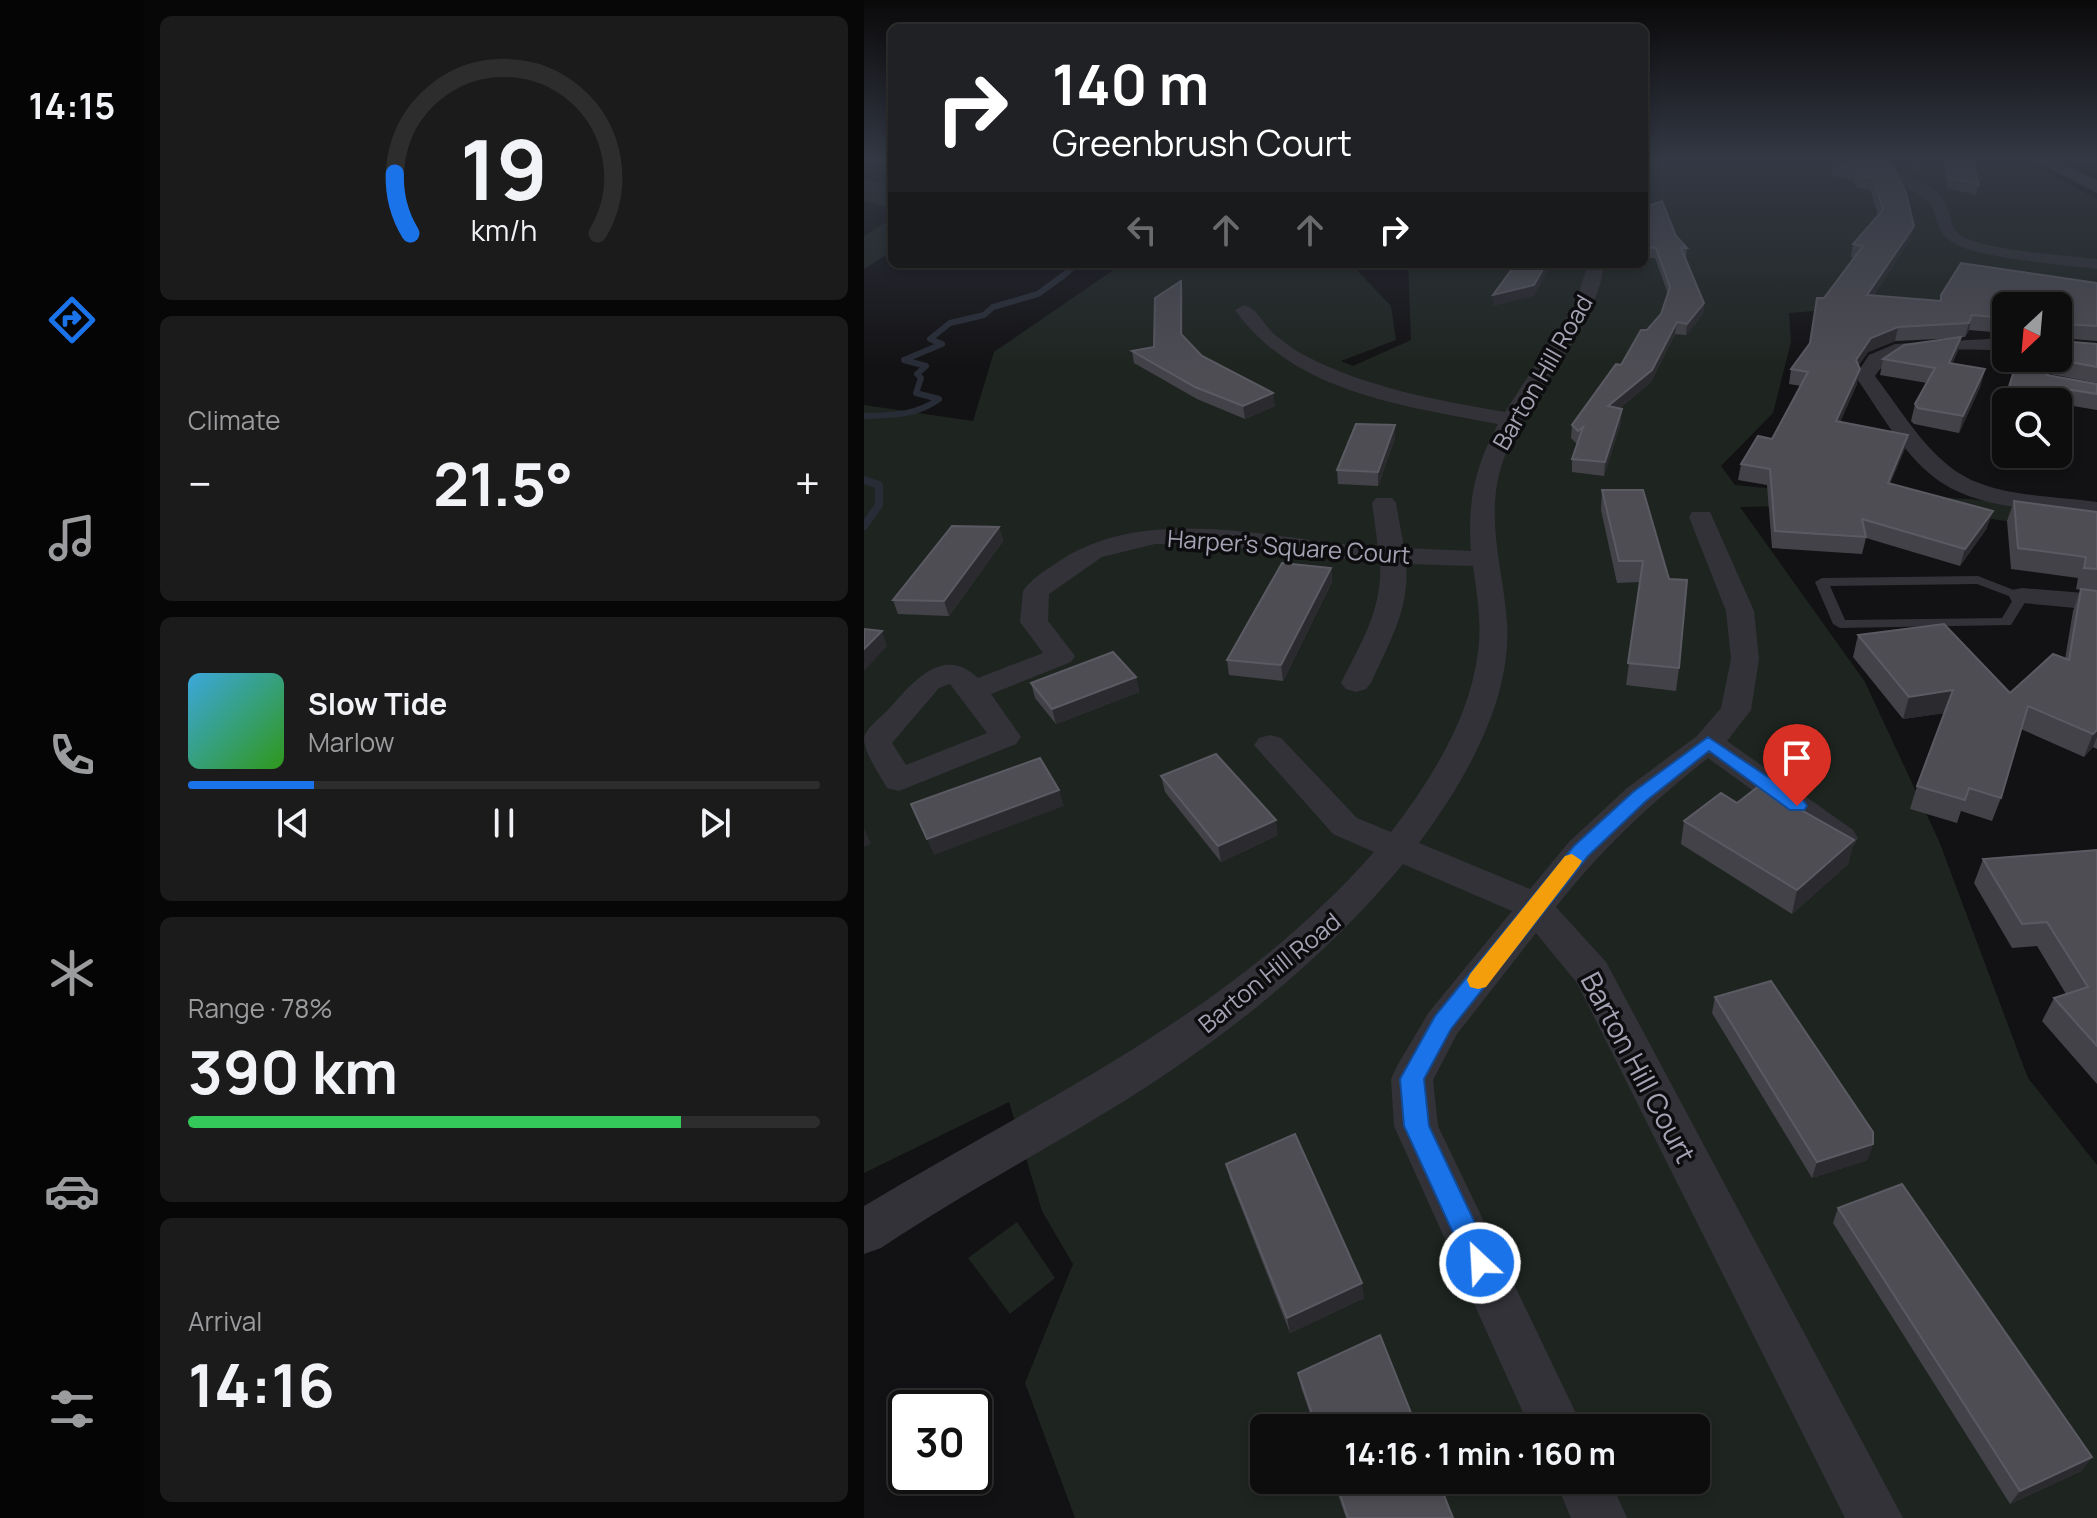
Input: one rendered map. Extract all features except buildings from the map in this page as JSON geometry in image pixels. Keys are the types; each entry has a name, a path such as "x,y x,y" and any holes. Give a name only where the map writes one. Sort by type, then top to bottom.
{"street":[{"path":"1948,229 1956,239 1994,250 2097,264"},
{"name":"Barton Hill Road","path":"864,1232 1150,1064 1243,998 1315,940 1362,891 1398,847 1444,779 1473,722 1488,676 1494,640 1494,603 1482,531 1485,481 1496,448 1590,294 1595,268"},
{"path":"1244,310 1258,330 1280,348 1331,374 1398,396 1512,420"},
{"path":"1992,345 1902,348 1876,359 1865,376 1916,443 1950,478 1982,491 2097,509"},
{"path":"1356,683 1381,632 1392,600 1391,555 1384,503"},
{"path":"1550,1414 1416,1126 1412,1079 1443,1023 1581,851 1639,796 1708,743 1736,710 1745,659 1740,611 1701,517"},
{"name":"Harper's Square Court","path":"973,690 1061,656 1034,622 1036,591 1062,570 1102,548 1158,536 1199,535 1279,547 1486,559"},
{"path":"2022,596 2097,602"},
{"path":"1708,743 1841,838"},
{"name":"Barton Hill Court","path":"1270,745 1345,826 1534,906 1592,973 1875,1518"},
{"path":"1588,1494 1599,1518"}],"lane":[{"path":"1978,580 2022,596 2006,622 1840,624 1822,582 1978,580"}],"shaded area":[{"path":"876,229 888,229 888,254 864,269 864,236"},
{"path":"1648,229 2097,229 2097,317 2072,310 2072,292 1992,292 1992,307 1852,308 1789,313 1791,342 1773,413 1721,466 1735,485 1804,492 1971,499 2097,517 2097,534 1957,514 1797,506 1740,507 1865,682 1939,841 2028,1078 2097,1165 2097,1518 1075,1518 1025,1383 1073,1264 1042,1211 1009,1102 864,1173 864,405 973,421 994,352 1116,268 1355,268 1391,306 1396,340 1341,361 1353,366 1411,340 1408,268 1648,268"},
{"path":"1017,1222 1055,1278 1010,1314 968,1258"}],"waterway":[{"path":"1065,274 1073,268"},
{"path":"864,416 912,412 939,399 916,393 921,378 917,374 926,366 904,360 942,344 930,339 950,323 984,315 993,307 1038,294 1068,272"},
{"path":"864,480 879,485 879,505 864,526"}],"slow traffic":[{"path":"1478,980 1572,861"}],"route":[{"path":"1480,1263 1416,1126 1412,1079 1443,1023 1581,851 1639,796 1708,743 1797,806"}]}
